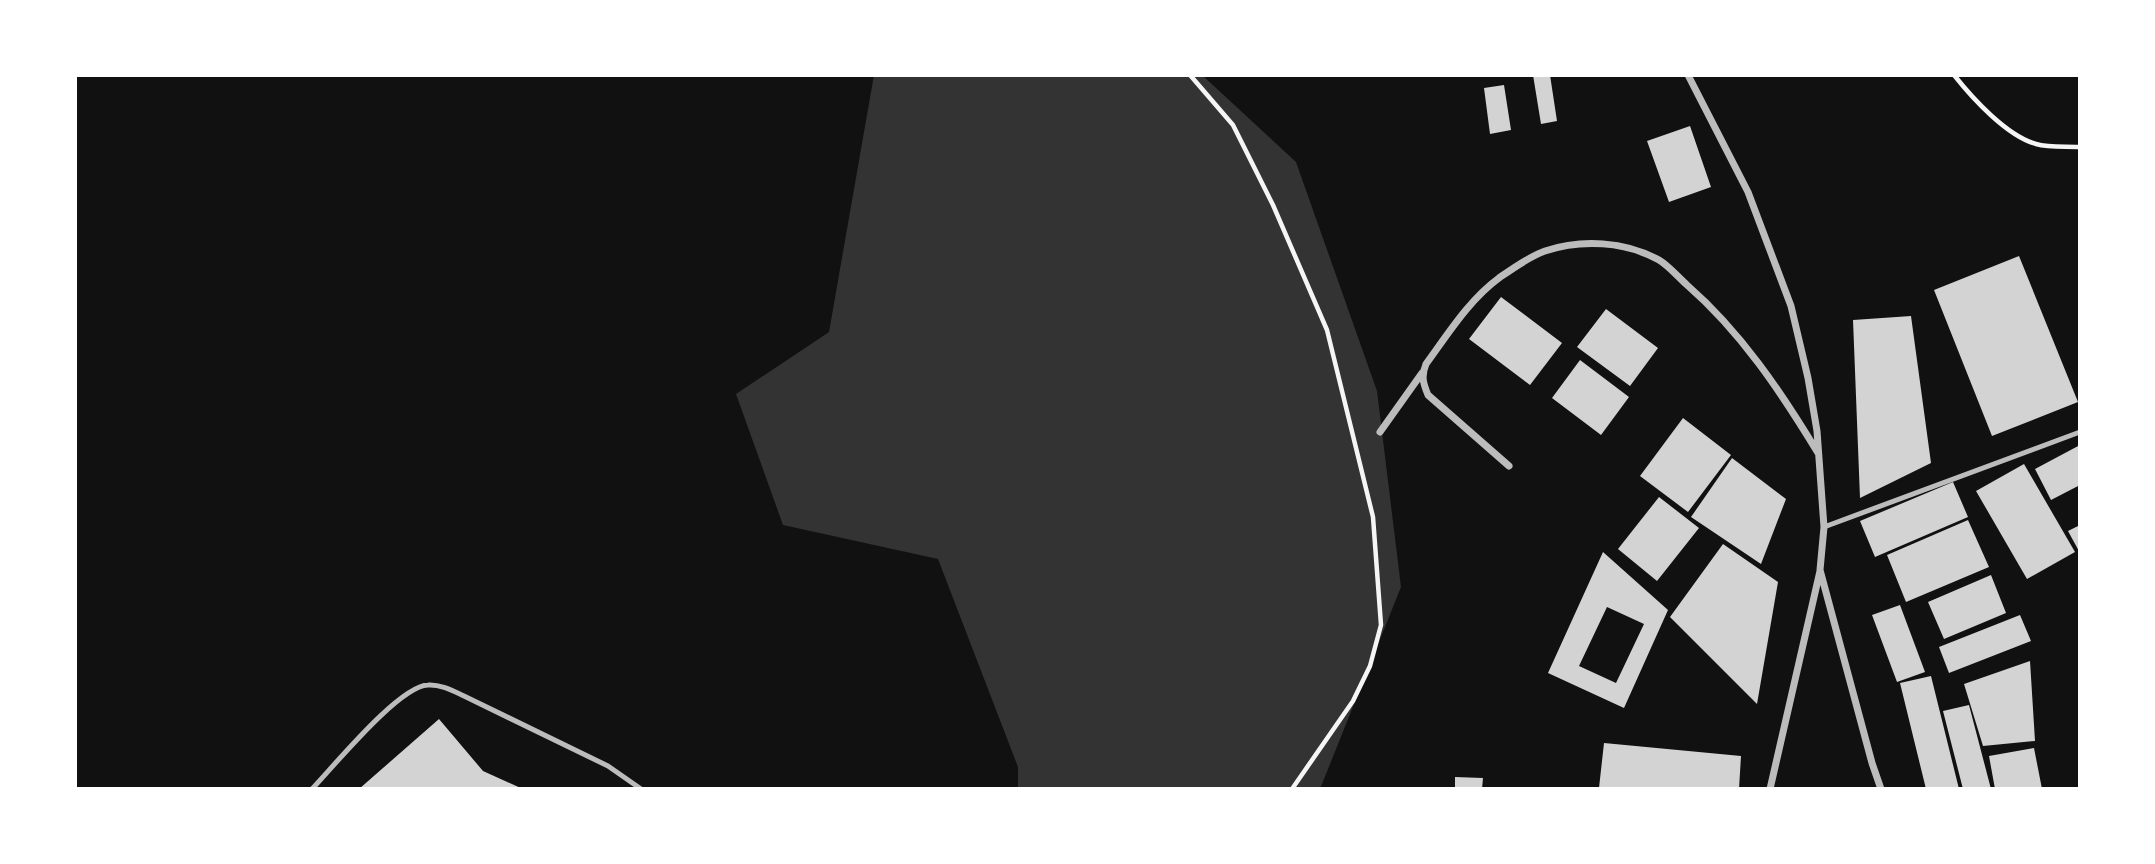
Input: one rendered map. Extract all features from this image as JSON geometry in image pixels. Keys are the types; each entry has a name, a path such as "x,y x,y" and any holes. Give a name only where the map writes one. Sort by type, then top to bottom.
{"street":[{"path":"1688,75 1748,192 1791,306 1817,430 1824,527 1820,570 1770,789"},
{"path":"1380,432 1470,305 1498,279 1544,252 1577,245 1608,244 1632,249 1660,261 1696,292 1734,331 1782,392 1818,453"},
{"path":"1422,373 1428,395 1509,466"},
{"path":"1820,570 1871,763 1881,789"}],"lane":[{"path":"1824,527 2080,432"},
{"path":"312,789 394,702 412,688 428,685 446,688 584,754 608,766 641,789"}],"path":[{"path":"1190,75 1233,125 1273,205 1327,330 1373,517 1381,625 1370,666 1353,701 1293,789"},
{"path":"1954,75 1964,88 2018,137 2038,145 2080,147"}],"shaded area":[{"path":"874,75 1202,75 1296,162 1377,391 1401,587 1320,789 1018,789 1018,767 938,559 783,525 736,394 829,332"}],"building":[{"path":"1533,75 1550,75 1557,121 1541,124"},
{"path":"1504,85 1511,130 1490,134 1484,88"},
{"path":"1690,126 1711,187 1669,202 1647,141"},
{"path":"2019,256 2078,402 1992,436 1934,290"},
{"path":"1501,297 1562,343 1530,385 1469,339"},
{"path":"1606,309 1658,348 1630,386 1577,347"},
{"path":"1911,316 1931,463 1860,498 1853,320"},
{"path":"1580,360 1629,397 1601,435 1552,398"},
{"path":"1683,418 1731,455 1688,512 1640,476"},
{"path":"2080,445 2080,485 2051,500 2035,469"},
{"path":"1732,458 1786,499 1761,564 1691,517"},
{"path":"2024,464 2075,552 2027,579 1976,491"},
{"path":"1953,482 1968,517 1875,557 1860,521"},
{"path":"1659,497 1699,528 1657,581 1618,549"},
{"path":"1968,520 1989,567 1906,602 1887,555"},
{"path":"2080,525 2080,553 2068,531"},
{"path":"1723,544 1778,582 1757,704 1670,617"},
{"path":"1603,552 1668,610 1624,708 1548,673","holes":["1607,607 1644,624 1616,683 1579,666"]},
{"path":"1991,575 2006,613 1944,639 1928,602"},
{"path":"1900,605 1925,672 1897,682 1872,615"},
{"path":"2020,615 2031,641 1949,673 1939,647"},
{"path":"2030,661 2035,741 1983,746 1964,684"},
{"path":"1931,676 1959,789 1926,789 1900,683"},
{"path":"1969,705 1991,789 1963,789 1943,711"},
{"path":"439,719 483,771 523,789 359,789"},
{"path":"1604,743 1741,756 1739,789 1599,788"},
{"path":"2034,748 2042,789 1995,789 1989,756"},
{"path":"1455,777 1483,778 1482,789 1455,789"}]}
